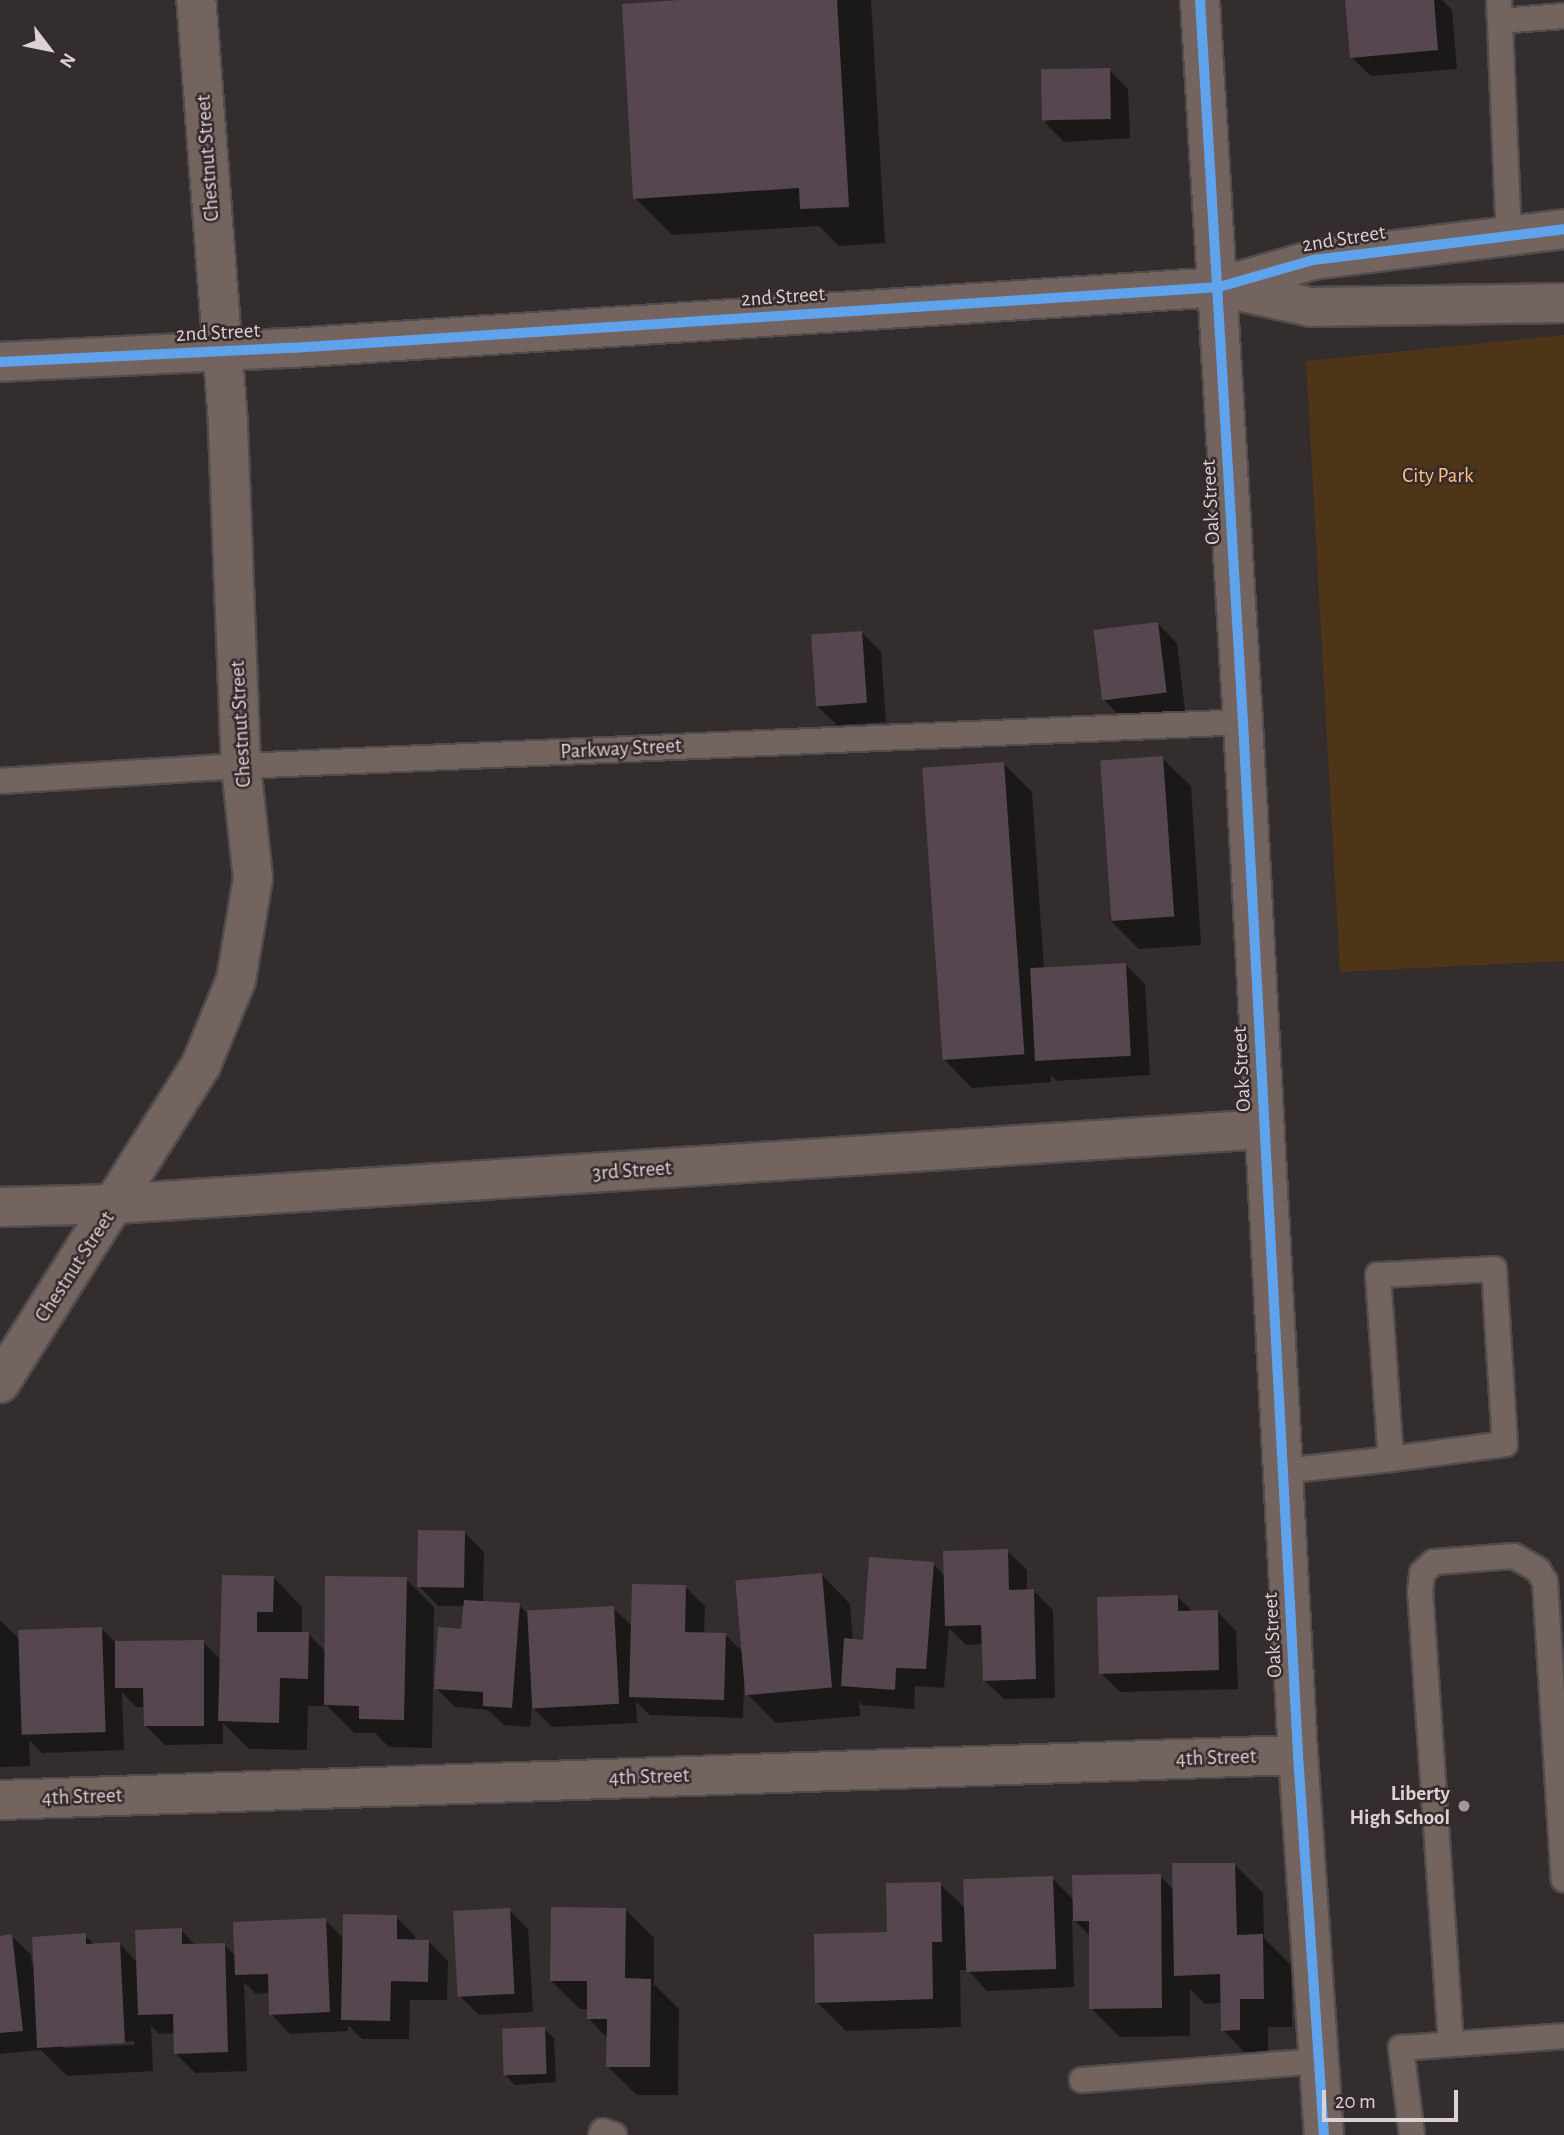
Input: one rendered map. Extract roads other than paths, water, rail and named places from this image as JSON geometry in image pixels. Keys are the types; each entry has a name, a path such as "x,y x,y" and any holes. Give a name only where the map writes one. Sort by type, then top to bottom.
{"street":[{"name":"Chestnut Street","path":"0,1383 115,1205 201,1065 236,980 253,878 242,766 228,422 196,0"},
{"name":"Oak Street","path":"1200,0 1219,287 1298,1755 1324,2135"},
{"name":"2nd Street","path":"0,362 221,352 1219,287 1313,260 1564,229"},
{"name":"2nd Street","path":"1219,287 1311,307 1564,303"},
{"name":"3rd Street","path":"0,1207 115,1205 1265,1129"},
{"name":"4th Street","path":"0,1800 1298,1755"}],"lane":[{"path":"1509,236 1499,11 1564,16"},
{"name":"Parkway Street","path":"0,781 242,766 1243,722"},
{"path":"1284,1471 1391,1459 1504,1444 1493,1269 1378,1275 1391,1459"},
{"path":"1451,2044 1420,1593 1422,1573 1434,1562 1514,1556 1538,1570 1545,1581 1564,1879"},
{"path":"1412,2135 1401,2048 1564,2036"},
{"path":"1082,2080 1318,2062"},
{"path":"601,2135 603,2131 614,2135"}],"place":[{"name":"Liberty High School","path":"1464,1806"}],"park label":[{"name":"City Park","path":"1438,476"}]}
